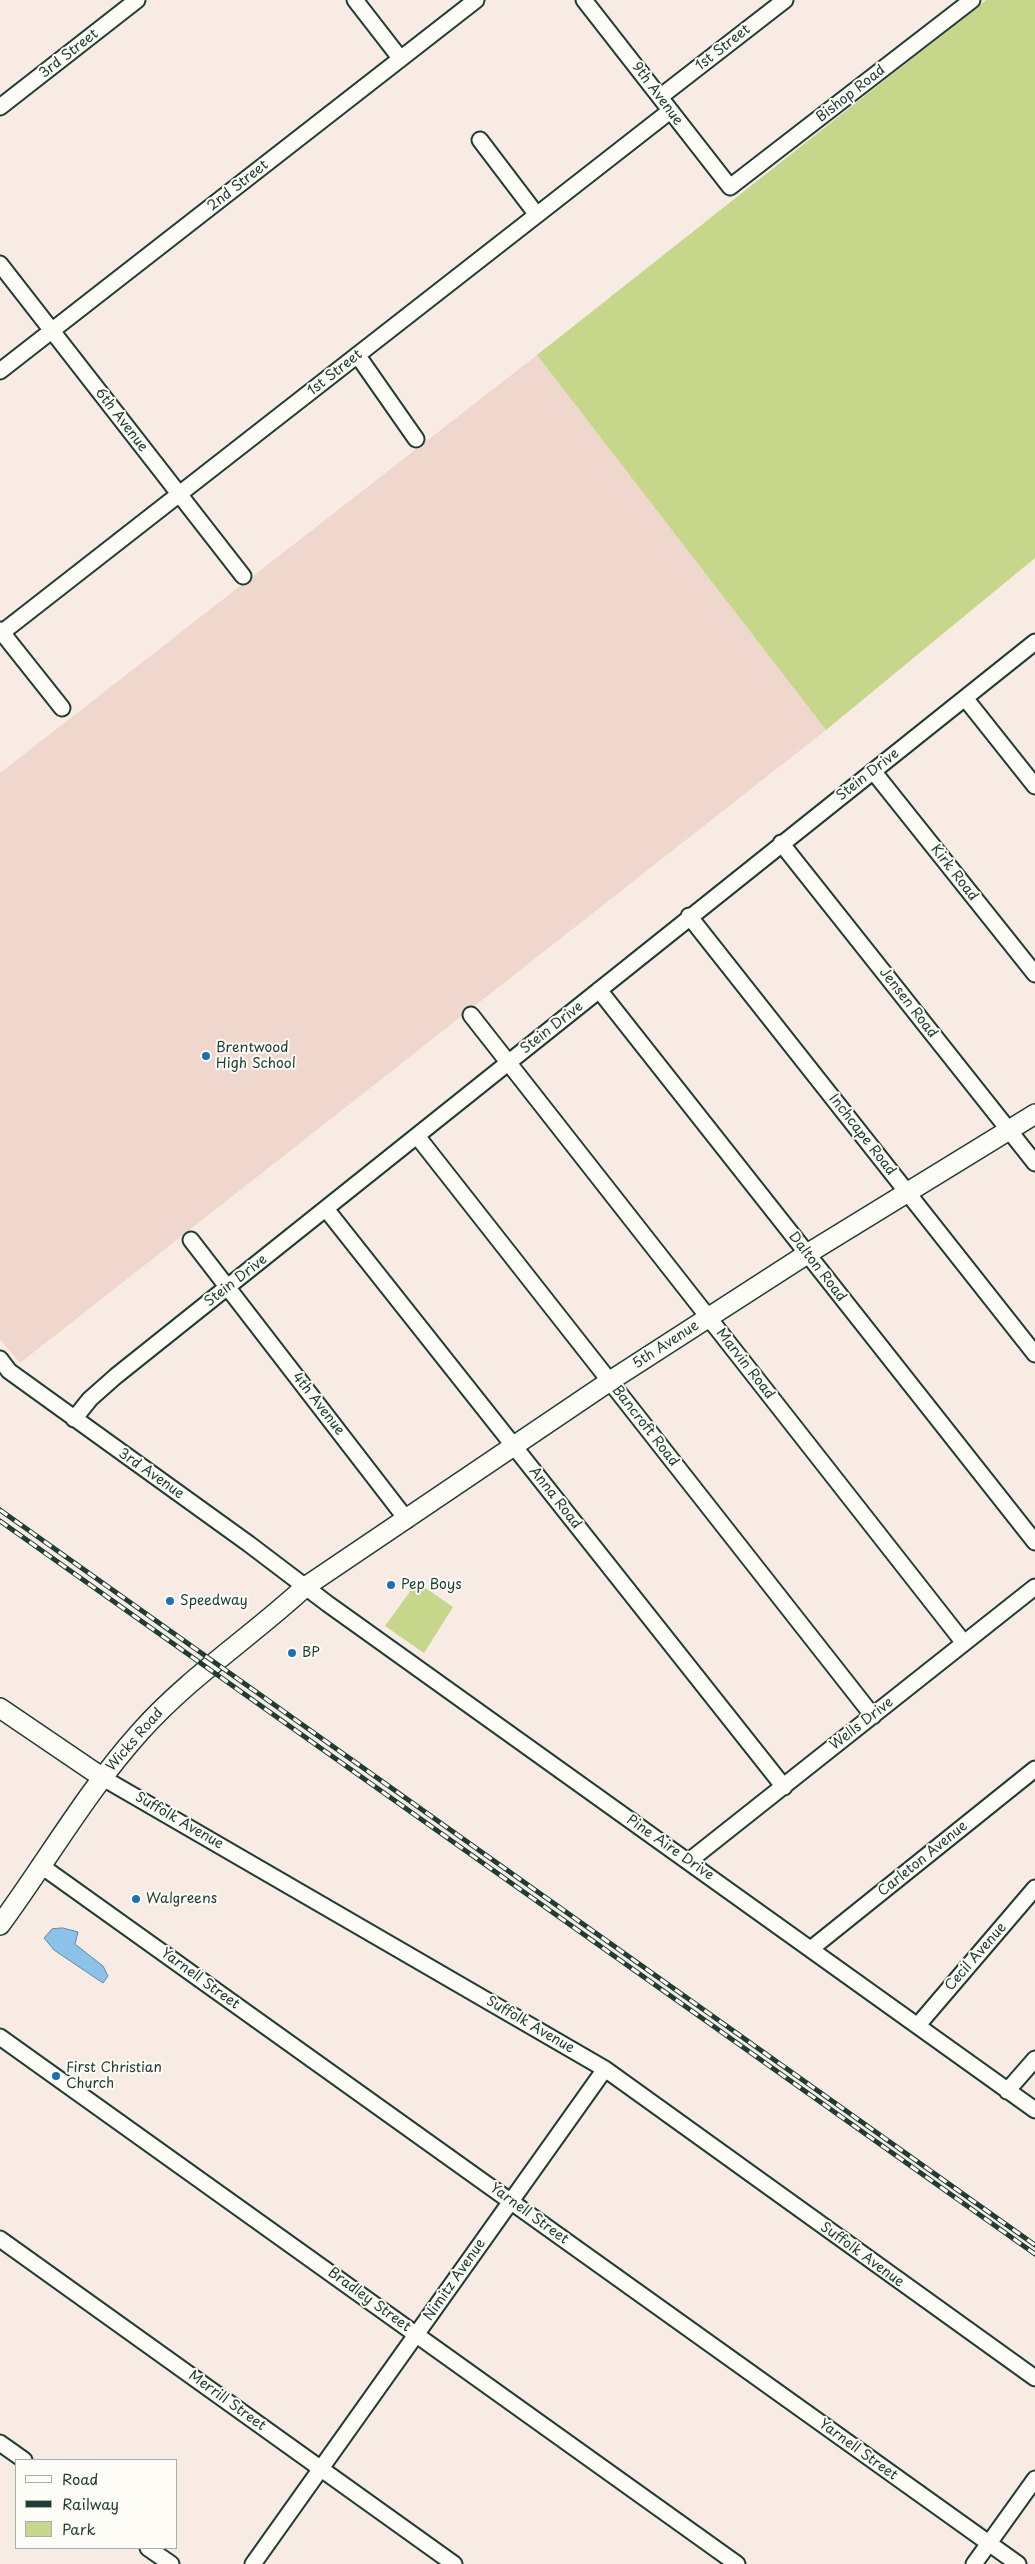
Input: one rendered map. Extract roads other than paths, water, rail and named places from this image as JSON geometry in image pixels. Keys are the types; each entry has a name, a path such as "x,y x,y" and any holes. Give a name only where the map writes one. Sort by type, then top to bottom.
{"main road":[{"name":"5th Avenue","path":"305,1587 408,1520 610,1381 807,1254 1035,1114"},
{"name":"Wicks Road","path":"0,1925 40,1865 103,1778 139,1733 170,1700 279,1611 305,1587"},
{"name":"Suffolk Avenue","path":"0,1708 103,1778"}],"street":[{"name":"3rd Street","path":"0,107 138,0"},
{"path":"355,0 400,58"},
{"name":"2nd Street","path":"0,371 476,0"},
{"name":"1st Street","path":"660,97 785,0"},
{"name":"Bishop Road","path":"730,187 972,0"},
{"name":"9th Avenue","path":"588,2 730,187"},
{"name":"1st Street","path":"1,632 178,493 358,356 670,111"},
{"path":"480,140 537,215"},
{"name":"6th Avenue","path":"0,264 243,576"},
{"path":"358,356 416,439"},
{"path":"1,632 62,708"},
{"name":"Stein Drive","path":"74,1420 90,1399 116,1376 1035,642"},
{"path":"965,698 1035,786"},
{"name":"Kirk Road","path":"873,771 1035,974"},
{"name":"Jensen Road","path":"781,843 1035,1163"},
{"name":"Inchcape Road","path":"690,916 1035,1354"},
{"name":"Dalton Road","path":"599,990 1035,1542"},
{"name":"Marvin Road","path":"471,1014 964,1643"},
{"name":"Bancroft Road","path":"417,1136 873,1716"},
{"name":"Anna Road","path":"326,1210 784,1786"},
{"name":"4th Avenue","path":"191,1240 408,1520"},
{"name":"3rd Avenue","path":"0,1359 9,1371 74,1420 252,1546 305,1587"},
{"name":"Pine Aire Drive","path":"305,1587 812,1948 1035,2110"},
{"name":"Wells Drive","path":"689,1861 1035,1588"},
{"name":"Carleton Avenue","path":"812,1948 1035,1769"},
{"name":"Suffolk Avenue","path":"103,1778 605,2069 1035,2378"},
{"name":"Yarnell Street","path":"40,1865 1018,2564"},
{"name":"Cecil Avenue","path":"918,2025 1035,1888"},
{"name":"Bradley Street","path":"0,2037 737,2564"},
{"path":"1007,2091 1035,2060"},
{"name":"Nimitz Avenue","path":"253,2564 605,2069"},
{"name":"Merrill Street","path":"0,2239 454,2564"},
{"path":"0,2443 23,2459"},
{"path":"974,2564 1035,2479"},
{"path":"149,2549 171,2564"}],"water":[{"path":"63,1928 78,1932 75,1944 103,1966 108,1976 103,1983 54,1950 44,1938 52,1929"}],"railway":[{"path":"0,1510 1035,2245"},
{"path":"0,1521 1035,2254"}],"place":[{"name":"Brentwood High School","path":"206,1056"},
{"name":"Pep Boys","path":"391,1585"},
{"name":"Speedway","path":"170,1601"},
{"name":"BP","path":"292,1653"},
{"name":"Walgreens","path":"136,1899"},
{"name":"First Christian Church","path":"56,2076"}]}
